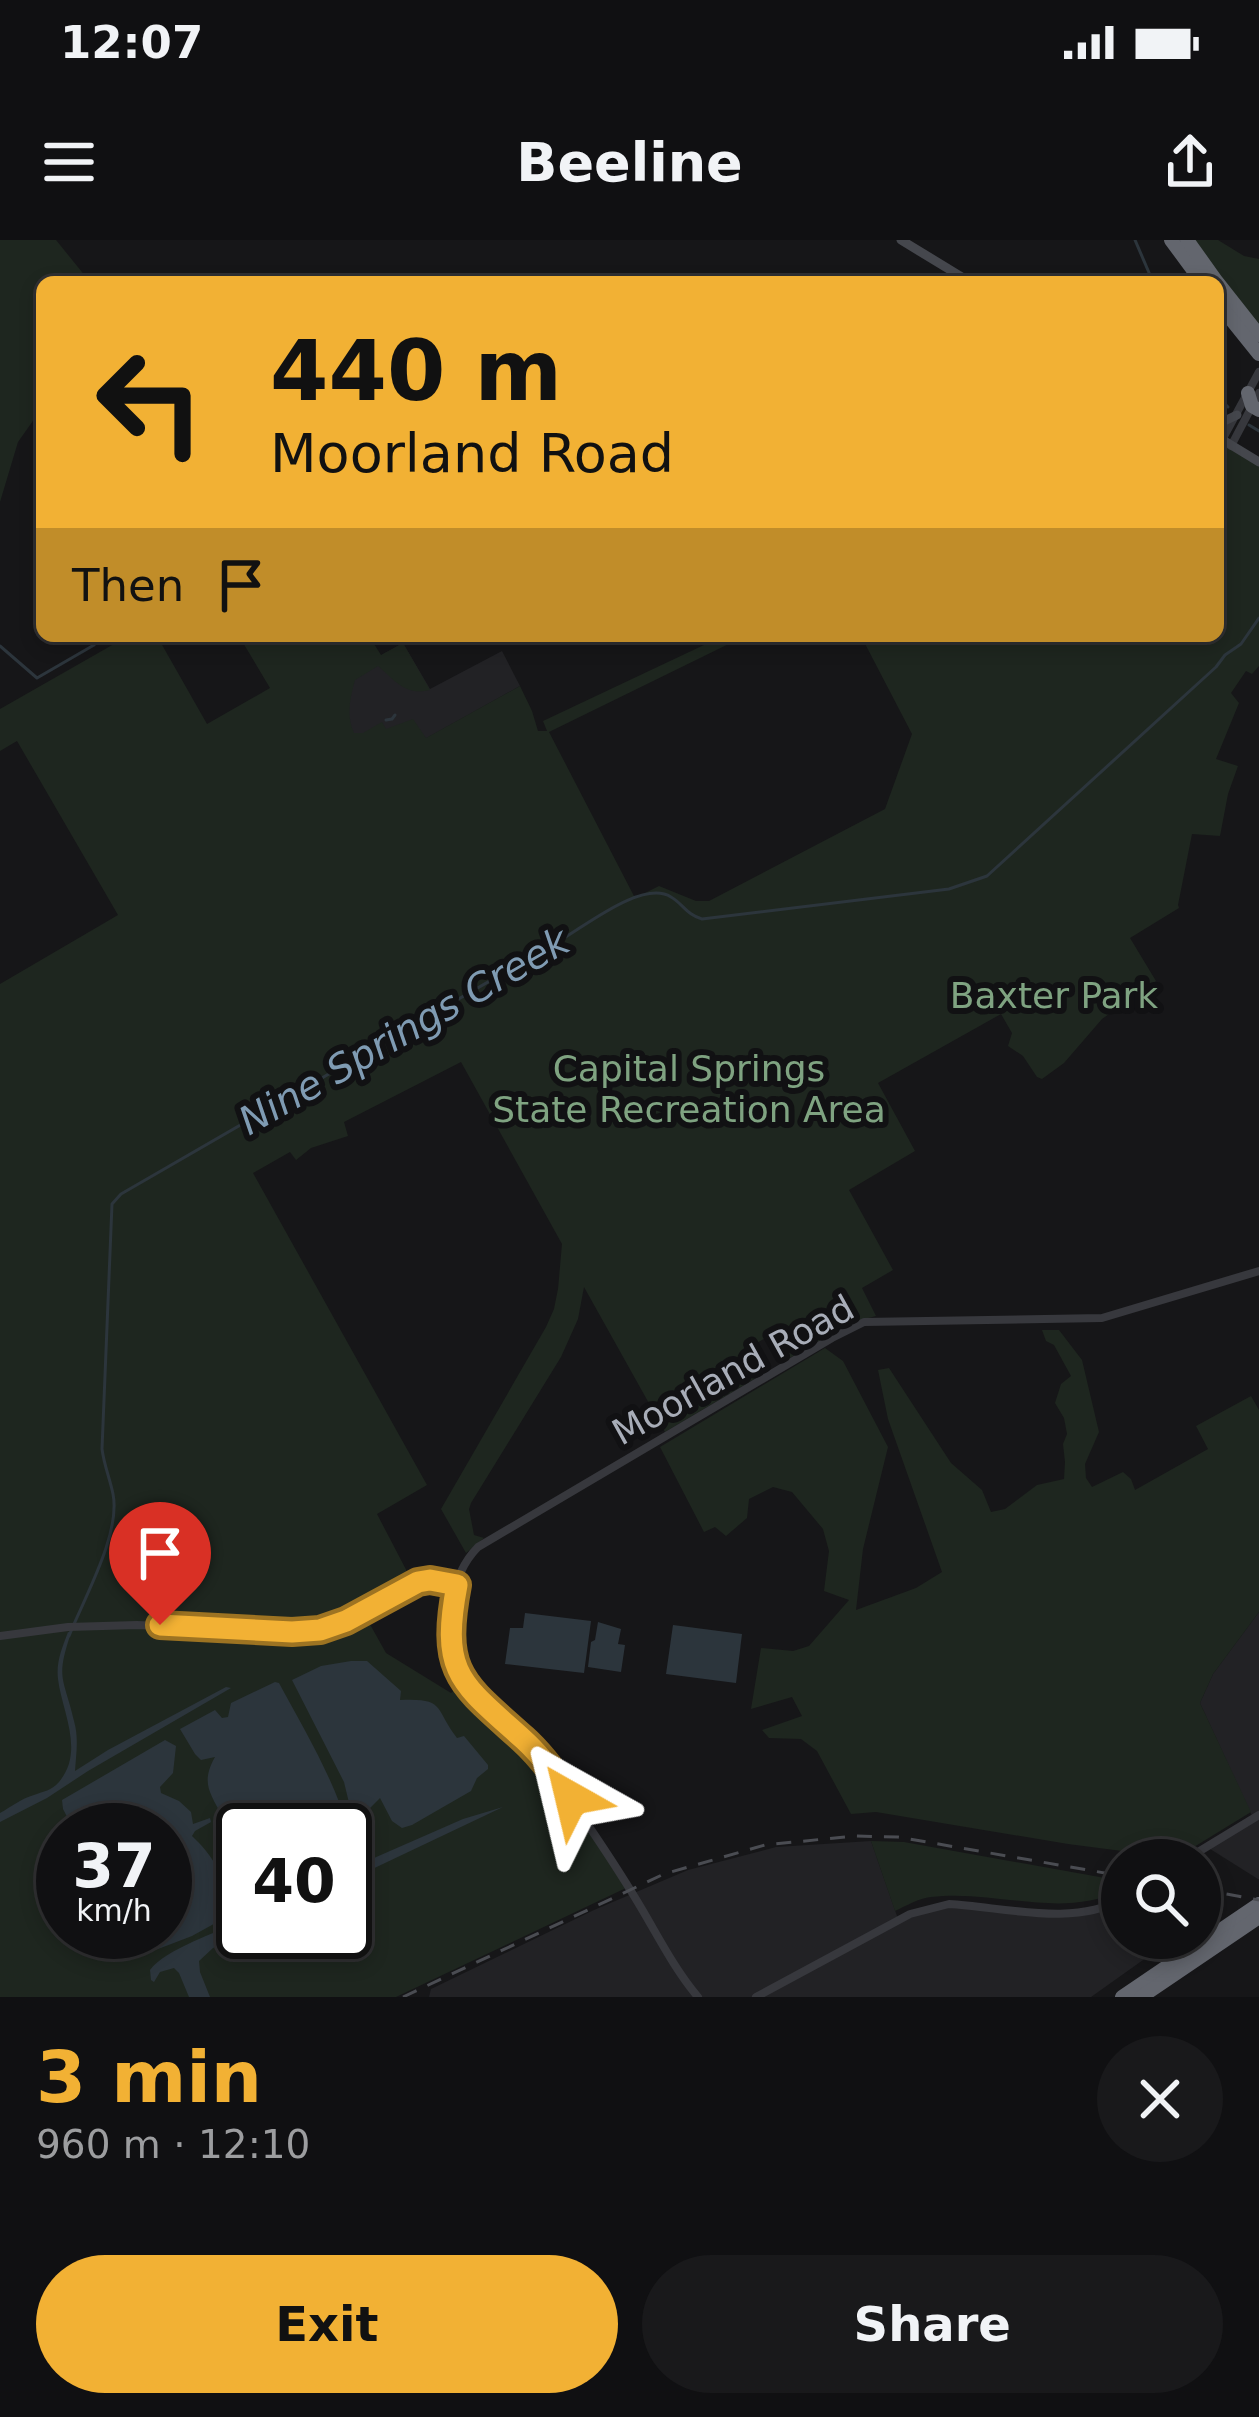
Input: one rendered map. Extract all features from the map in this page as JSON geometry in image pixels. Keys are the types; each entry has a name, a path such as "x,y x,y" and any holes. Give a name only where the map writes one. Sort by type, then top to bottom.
{"highway":[{"path":"1172,240 1198,276"},
{"path":"1186,240 1213,276"},
{"path":"1224,292 1258,346"},
{"path":"1224,309 1258,346"},
{"path":"1122,1997 1255,1911"},
{"path":"1141,1997 1255,1911"}],"main road":[{"path":"901,240 960,276"},
{"path":"1237,415 1224,437 1259,459"}],"street":[{"path":"1224,437 1255,400 1259,371"},
{"path":"1237,415 1255,400"},
{"name":"Moorland Road","path":"457,1585 459,1571 478,1547 864,1322 1102,1318 1259,1271"},
{"path":"0,1636 72,1626 307,1632 346,1621 418,1582 457,1585 450,1630 460,1675 485,1707 537,1753 571,1798 636,1900 674,1973 694,1997"},
{"path":"1220,1839 1259,1815"},
{"path":"756,1997 928,1908 949,1904 1086,1913 1101,1907"}],"shaded area":[{"path":"403,643 430,689 502,651 520,686 330,792 283,710"},
{"path":"1259,1612 1259,1879 1221,1856 1220,1839 1253,1818 1200,1703 1213,1674"},
{"path":"525,1613 591,1621 584,1673 505,1664 510,1628 523,1628"},
{"path":"598,1622 621,1629 618,1644 625,1645 621,1672 588,1667"},
{"path":"673,1625 742,1634 736,1683 666,1674"},
{"path":"71,1633 62,1670 76,1734 75,1771 231,1688 0,1822 0,1813 53,1787 67,1770 71,1744 60,1692 60,1655"},
{"path":"367,1661 401,1691 400,1700 425,1701 437,1707 457,1738 464,1736 488,1769 471,1791 402,1828 392,1821 380,1798 372,1806 349,1803 344,1782 292,1680 321,1666"},
{"path":"279,1683 339,1803 216,1805 208,1787 215,1757 201,1760 180,1729 215,1710 222,1718 228,1717 231,1703"},
{"path":"165,1740 176,1746 173,1773 160,1787 161,1793 181,1803 62,1800"},
{"path":"503,1807 372,1869 372,1859"},
{"path":"192,1818 193,1824 210,1818 211,1822 192,1836"},
{"path":"192,1836 216,1866 216,1923 192,1936"},
{"path":"871,1841 898,1919 949,1904 1067,1914 1101,1905 1101,1959 1144,1959 1091,1997 429,1997 431,1989 594,1910 688,1870 776,1847"},
{"path":"216,1932 216,1946 199,1961 210,1997 189,1997 174,1968 151,1980 150,1970 162,1959 192,1959 193,1942"}],"green space":[{"path":"0,240 56,240 85,276 36,276 36,416 18,442 0,502"},
{"path":"1193,240 1218,240 1259,259 1259,326 1224,276"},
{"name":"Capital Springs State Recreation Area","path":"1224,443 1259,463 1259,666 1252,674 1246,671 1231,693 1239,703 1216,759 1238,766 1220,836 1192,834 1179,908 1130,938 1156,981 1102,1019 1064,1063 1042,1079 1008,1046 1012,1033 1001,1014 878,1083 915,1151 849,1190 893,1270 862,1288 876,1316 853,1322 788,1359 772,1334 752,1346 766,1372 665,1432 584,1287 578,1319 561,1357 471,1503 474,1535 484,1538 466,1553 441,1509 546,1327 558,1289 562,1244 461,1062 344,1122 348,1136 311,1148 296,1160 290,1152 253,1173 427,1485 377,1514 412,1581 362,1610 386,1653 451,1693 462,1685 538,1760 626,1888 396,1997 0,1997 0,1638 76,1623 0,1634 0,984 118,915 17,741 0,751 0,709 117,642 160,642 207,724 270,688 243,642 373,642 381,655 403,643 430,690 407,689 378,666 355,680 349,713 354,733 382,722 386,729 413,719 426,738 520,686 538,731 547,731 543,721 710,642 733,642 549,732 635,898 659,886 696,901 709,901 885,809 912,734 864,642 1224,642"},
{"path":"1042,1330 1059,1330 1082,1360 1099,1432 1085,1464 1092,1487 1123,1472 1135,1490 1208,1449 1196,1426 1251,1396 1259,1410 1259,1612 1213,1674 1200,1703 1251,1812 1207,1839 1101,1839 1101,1848 876,1812 851,1814 817,1751 801,1739 769,1738 762,1730 802,1716 792,1697 751,1709 761,1648 793,1651 809,1646 849,1600 824,1591 829,1551 823,1529 792,1492 773,1487 749,1499 747,1518 726,1536 715,1527 704,1532 660,1447 825,1348 843,1361 888,1447 863,1549 856,1610 916,1588 942,1572 888,1419 878,1370 889,1368 951,1463 982,1490 991,1512 1005,1509 1037,1485 1064,1479 1067,1434 1055,1403 1061,1384 1071,1376 1054,1345 1046,1341"},
{"path":"871,1841 904,1842 1101,1877 1101,1898 1075,1903 931,1897 895,1911"}],"waterway":[{"path":"1135,240 1150,276"},
{"path":"1224,403 1228,407"},
{"path":"1249,425 1259,431"},
{"name":"Nine Springs Creek","path":"69,1636 112,1528 113,1494 102,1449 112,1204 121,1194 630,899 659,893 702,919 949,889 987,876 1241,644 1259,618"},
{"path":"0,646 37,678 94,645"},
{"path":"386,720 395,715"}],"railway":[{"path":"403,1997 664,1874 765,1845 854,1836 898,1837 1101,1872"},
{"path":"1221,1893 1259,1900"}],"route":[{"path":"160,1625 307,1632 346,1621 418,1582 457,1585 450,1630 460,1675 485,1707 537,1753 571,1798"}],"park label":[{"name":"Baxter Park","path":"1054,995"}]}
